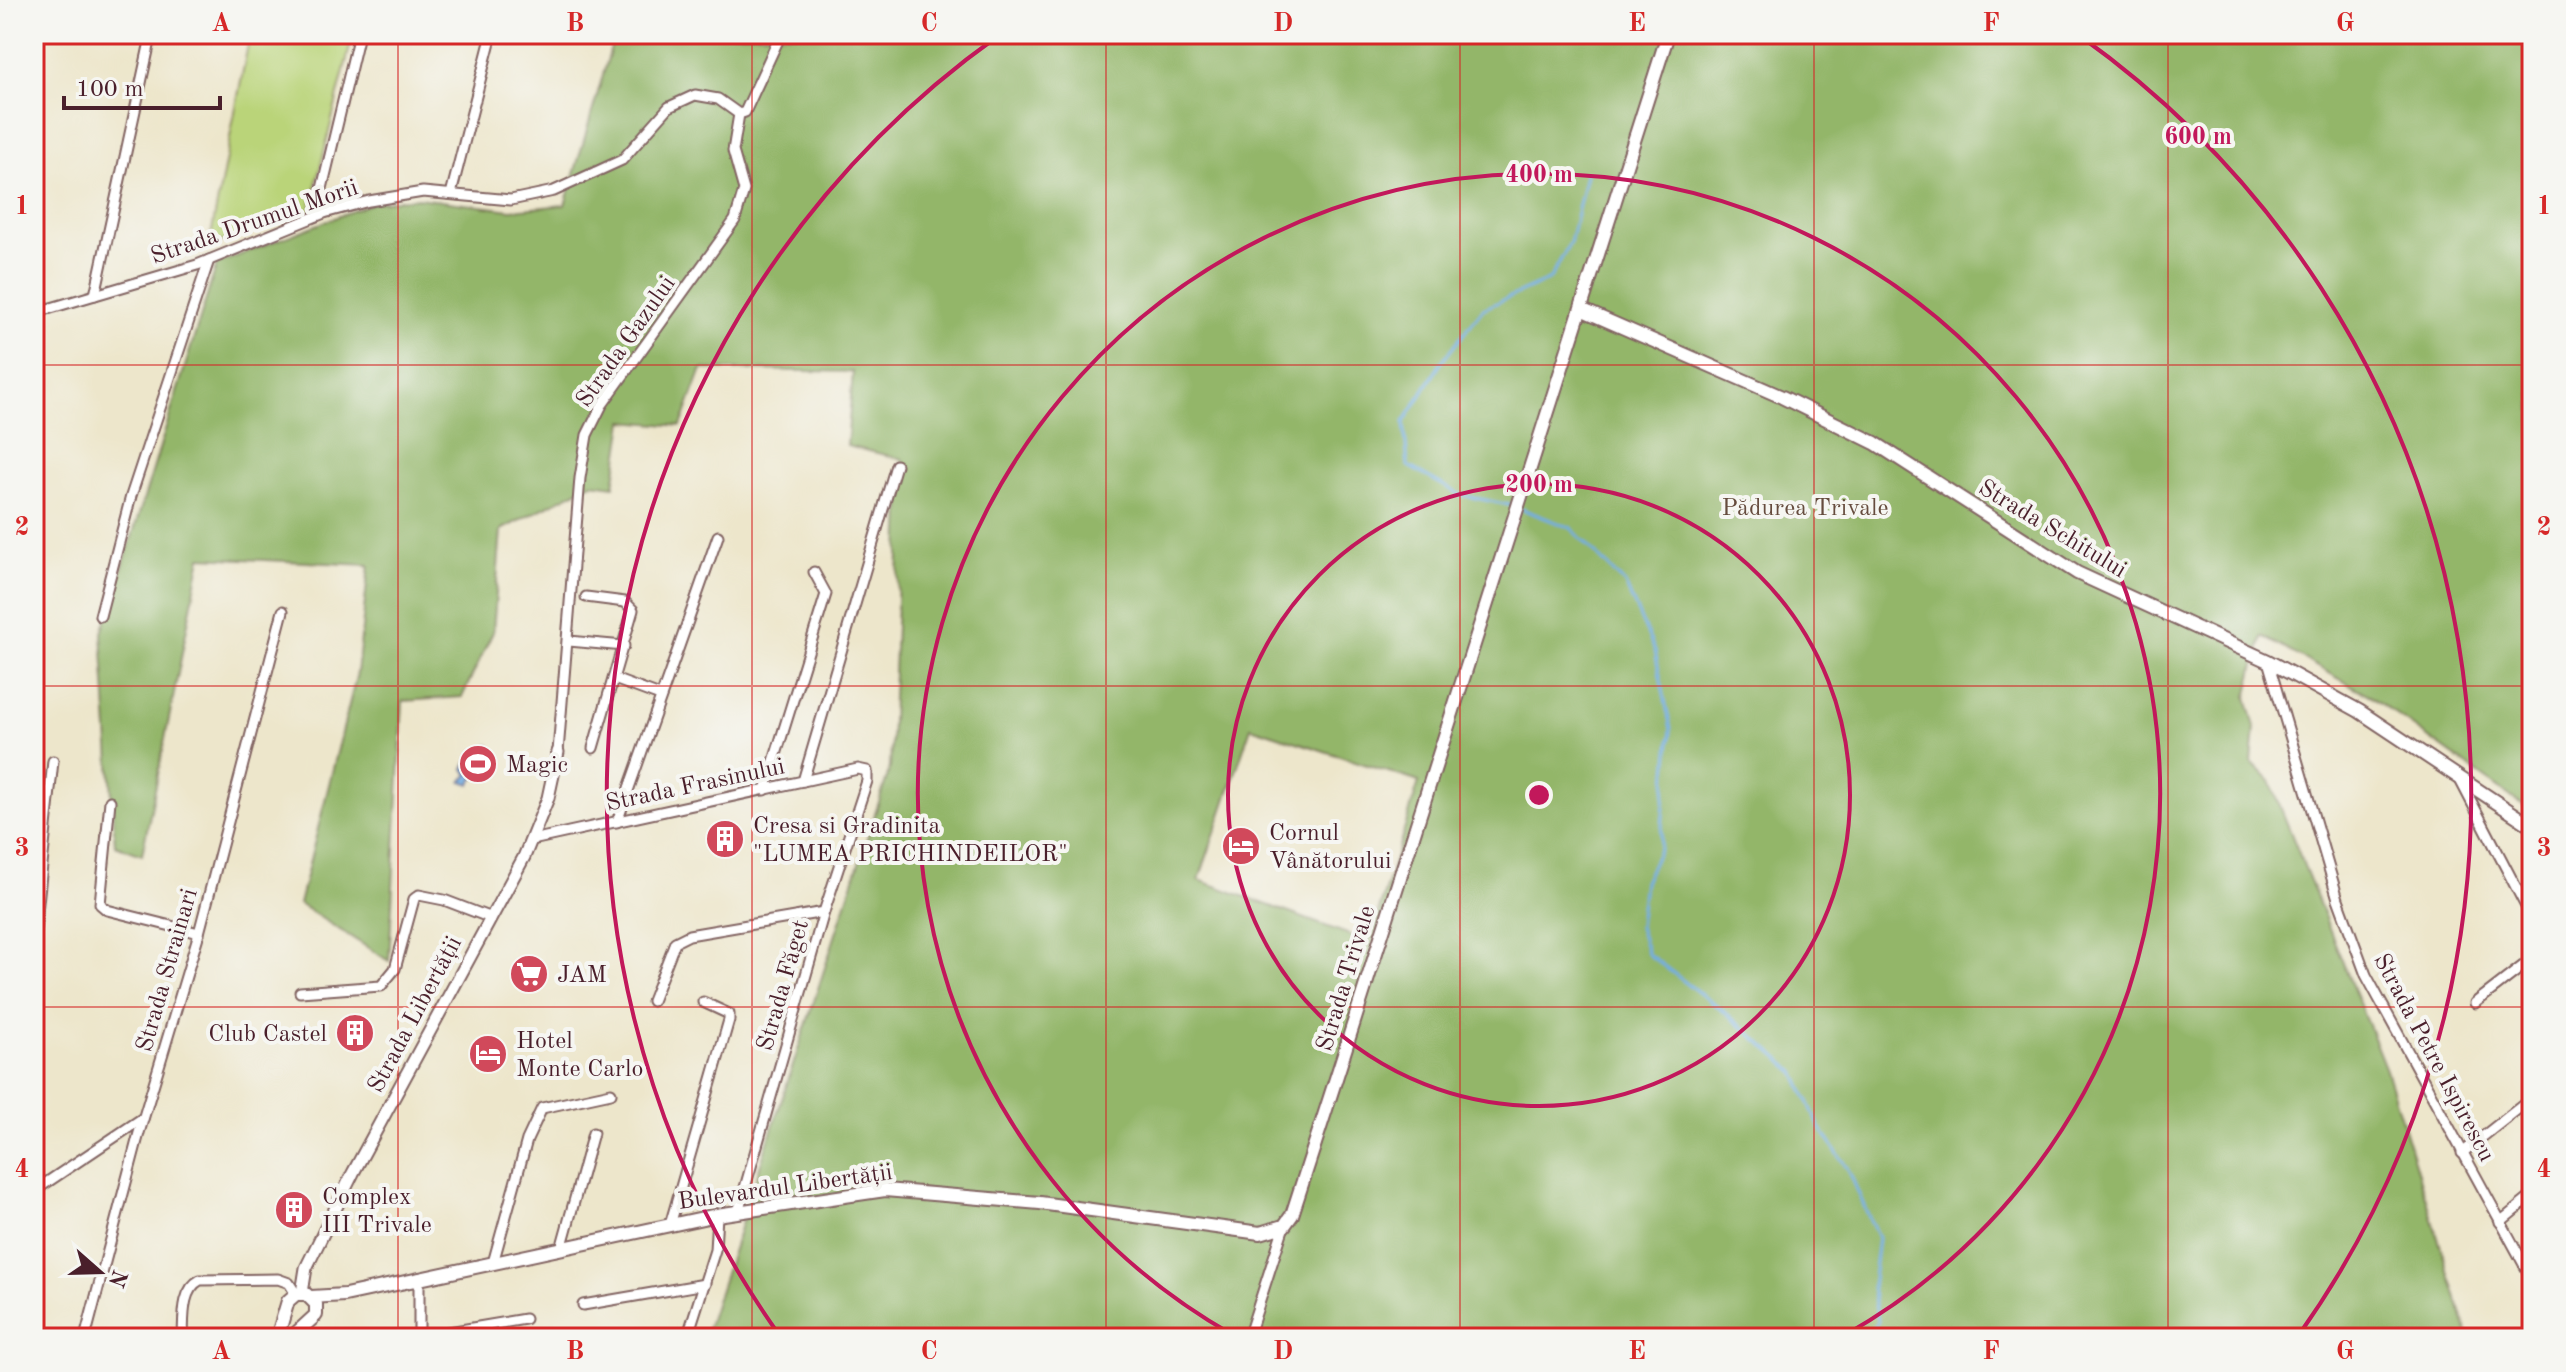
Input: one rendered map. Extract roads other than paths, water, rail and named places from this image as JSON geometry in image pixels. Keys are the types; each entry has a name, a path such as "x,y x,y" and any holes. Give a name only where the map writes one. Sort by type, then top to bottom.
{"main road":[{"name":"Strada Trivale","path":"1284,1226 1292,1215 1583,310 1668,34"},
{"name":"Strada Schitului","path":"1583,310 1782,397 1875,443 2077,573 2268,661 2359,711 2532,826"},
{"name":"Bulevardul Libertății","path":"303,1295 345,1295 717,1215 885,1190 1026,1202 1260,1233 1284,1226"},
{"path":"277,1338 288,1301 303,1295 316,1304 316,1315 291,1338"},
{"name":"Bulevardul Libertății","path":"316,1315 345,1295"},
{"path":"286,1312 290,1320 304,1324"}],"street":[{"path":"324,213 320,197 359,34"},
{"path":"451,194 492,34"},
{"path":"739,114 745,112 781,34"},
{"path":"95,295 149,46"},
{"name":"Strada Drumul Morii","path":"34,313 209,260 324,213 402,194 451,194 511,200 554,191 622,160 669,107 695,95 718,99 739,114"},
{"name":"Strada Gazului","path":"558,752 580,478 587,435 602,405 735,220 744,190 733,151 739,114"},
{"path":"100,616 131,496 209,260"},
{"path":"803,781 896,465"},
{"path":"617,822 718,536"},
{"path":"765,790 826,594 814,572"},
{"path":"586,597 631,606 633,618 593,748"},
{"name":"Strada Strainari","path":"85,1338 143,1118 199,933 283,611"},
{"path":"569,641 624,646"},
{"name":"Strada Petre Ispirescu","path":"2268,661 2338,899 2366,975 2532,1279"},
{"path":"614,679 660,696"},
{"name":"Strada Libertății","path":"303,1295 306,1268 340,1199 532,840 548,798 558,752"},
{"path":"34,941 53,761"},
{"name":"Strada Frasinului","path":"532,840 858,769 867,771"},
{"name":"Strada Făget","path":"738,1212 824,912 867,781 867,771"},
{"path":"2458,776 2532,918"},
{"path":"110,801 100,904 107,910 199,933"},
{"path":"300,992 381,986 395,969 414,899 419,895 444,900 491,918"},
{"path":"652,1001 675,942 689,935 824,912"},
{"path":"2475,1003 2532,959"},
{"path":"670,1225 729,1020 729,1014 724,1010 703,1002"},
{"path":"493,1263 527,1140 542,1108 611,1093"},
{"path":"2462,1153 2523,1105"},
{"path":"34,1191 143,1118"},
{"path":"561,1249 593,1133"},
{"path":"2500,1222 2532,1196"},
{"path":"687,1338 715,1250 717,1215"},
{"name":"Strada Trivale","path":"1248,1338 1284,1226"},
{"path":"419,1278 419,1337 525,1319"},
{"path":"183,1338 186,1296 193,1284 200,1280 278,1279 289,1283 303,1295"},
{"path":"583,1305 705,1284"},
{"path":"34,1331 57,1338"}],"water":[{"name":"Magic","path":"489,745 496,754 481,772 485,777 474,778 471,784 462,781 469,775 464,769 474,751"}],"waterway":[{"path":"1514,506 1461,495 1408,466 1404,422 1443,360 1483,309 1550,279 1570,243 1586,175"},
{"path":"1522,509 1571,528 1625,584 1655,651 1671,729 1660,848 1644,882 1639,927 1648,954 1727,1014 1795,1072 1819,1126 1848,1169 1878,1238 1872,1287 1878,1321 1867,1338"}],"place":[{"name":"Magic","path":"478,764"},
{"name":"Cresa si Gradinita \"LUMEA PRICHINDEILOR\"","path":"725,839"},
{"name":"Cornul Vânătorului","path":"1241,846"},
{"name":"JAM","path":"529,974"},
{"name":"Club Castel","path":"355,1033"},
{"name":"Hotel Monte Carlo","path":"488,1054"},
{"name":"Complex III Trivale","path":"294,1210"}],"park label":[{"name":"Pădurea Trivale","path":"1805,507"}]}
